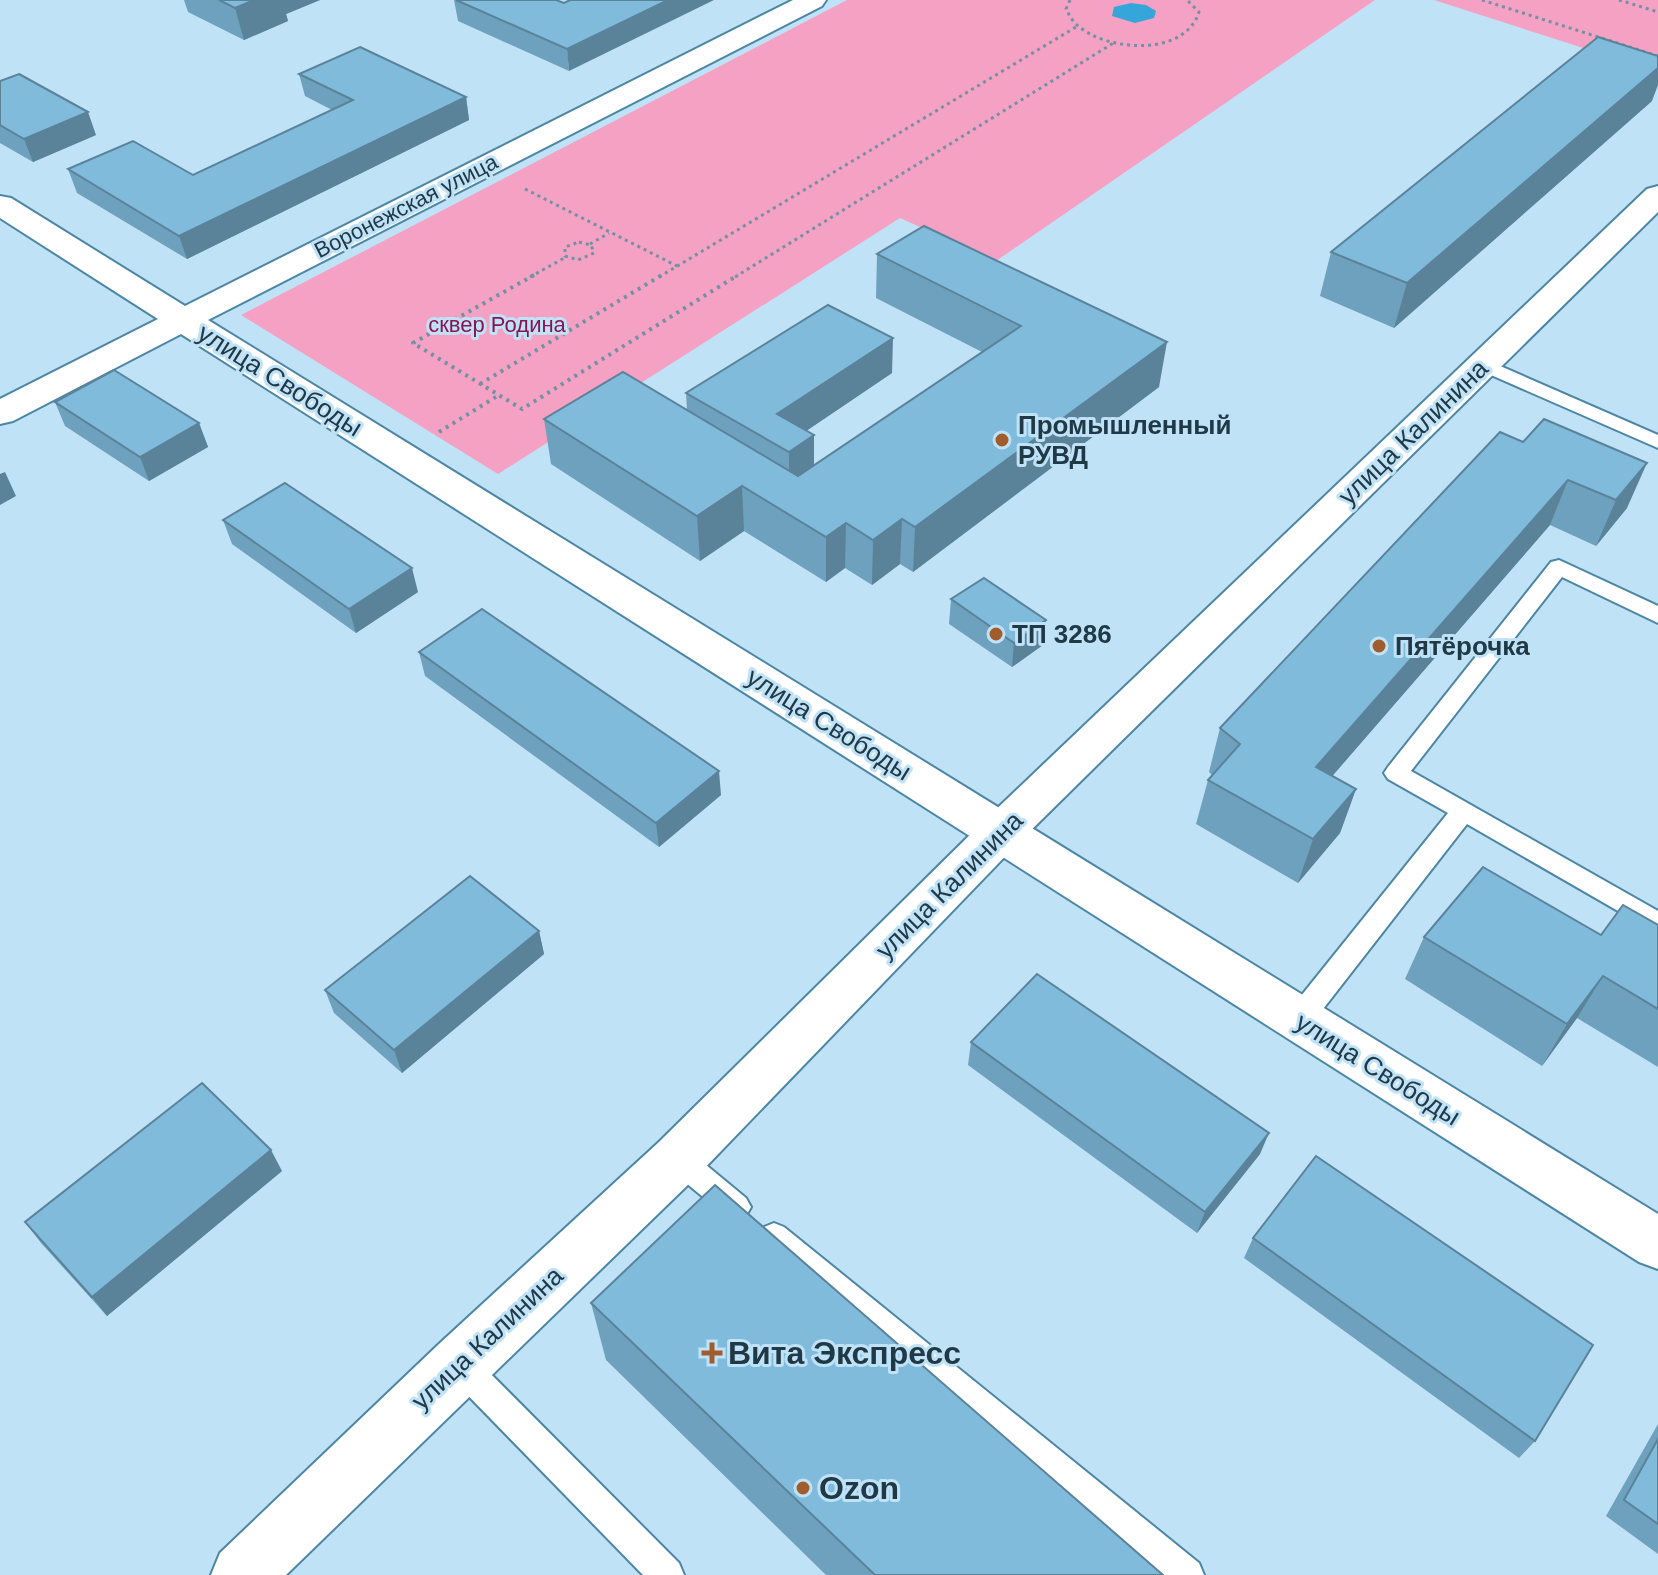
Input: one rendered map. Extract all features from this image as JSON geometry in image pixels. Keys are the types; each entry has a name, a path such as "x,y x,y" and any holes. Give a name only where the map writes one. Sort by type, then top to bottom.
{"street":[{"name":"Воронежская улица","path":"0,413 813,0"},
{"name":"улица Калинина","path":"242,1575 459,1364 678,1159 1001,832 1658,195"},
{"name":"улица Свободы","path":"0,205 1658,1244"}],"lane":[{"path":"1482,364 1658,442"},
{"path":"1654,606 1559,567 1396,773 1658,924"},
{"path":"1299,1019 1464,811"},
{"path":"678,1159 1187,1575"},
{"path":"459,1364 667,1575"}],"path":[{"path":"1070,0 1066,9 1069,20 1076,27 1097,38 1143,44 1181,38 1193,30 1199,22 1199,12 1187,0"},
{"path":"1482,0 1658,56"},
{"path":"1619,0 1658,12"},
{"path":"480,384 1076,27"},
{"path":"589,244 594,250 588,257 578,260 566,257 413,343 522,409 1115,42"},
{"path":"514,183 677,266"},
{"path":"566,257 563,250 569,245 589,244 610,232"},
{"path":"432,436 499,395"}],"green space":[{"name":"сквер Родина","path":"847,0 1375,0 996,261 900,218 498,474 241,315"},
{"path":"1434,0 1658,0 1658,72"}],"water":[{"path":"1131,3 1146,5 1156,11 1154,18 1135,23 1112,16 1114,7"}],"building":[{"path":"219,0 254,0 235,8"},
{"path":"456,0 556,0 564,3 570,0 668,0 567,49"},
{"path":"1598,37 1658,56 1658,68 1407,283 1331,252"},
{"path":"360,47 466,97 179,236 68,169 133,141 193,175 353,100 299,74"},
{"path":"19,74 88,112 24,139 0,125 0,81"},
{"path":"924,226 1167,342 915,527 902,519 873,540 846,523 826,537 742,486 697,516 544,419 623,372 798,476 1021,326 877,254"},
{"path":"828,305 893,338 777,414 814,435 789,452 686,393"},
{"path":"114,370 199,423 140,457 55,402"},
{"path":"1544,419 1647,463 1616,500 1568,480 1316,767 1356,789 1313,839 1208,780 1240,744 1220,728 1500,432 1523,442"},
{"path":"285,483 412,568 349,609 223,520"},
{"path":"984,578 1046,620 1014,643 951,599"},
{"path":"482,609 719,771 656,823 419,652"},
{"path":"1483,867 1601,935 1623,905 1658,925 1658,1009 1603,976 1567,1024 1424,937"},
{"path":"470,876 539,931 394,1050 325,990"},
{"path":"1037,974 1269,1133 1205,1212 971,1042"},
{"path":"202,1083 271,1150 92,1297 25,1222"},
{"path":"1316,1156 1593,1345 1535,1441 1253,1238"},
{"path":"715,1185 1163,1575 875,1575 591,1303"},
{"path":"1658,1439 1658,1524 1624,1500"}],"place":[{"name":"Промышленный РУВД","path":"1002,440"},
{"name":"ТП 3286","path":"996,634"},
{"name":"Пятёрочка","path":"1379,646"},
{"name":"Вита Экспресс","path":"712,1353"},
{"name":"Ozon","path":"803,1488"}]}
